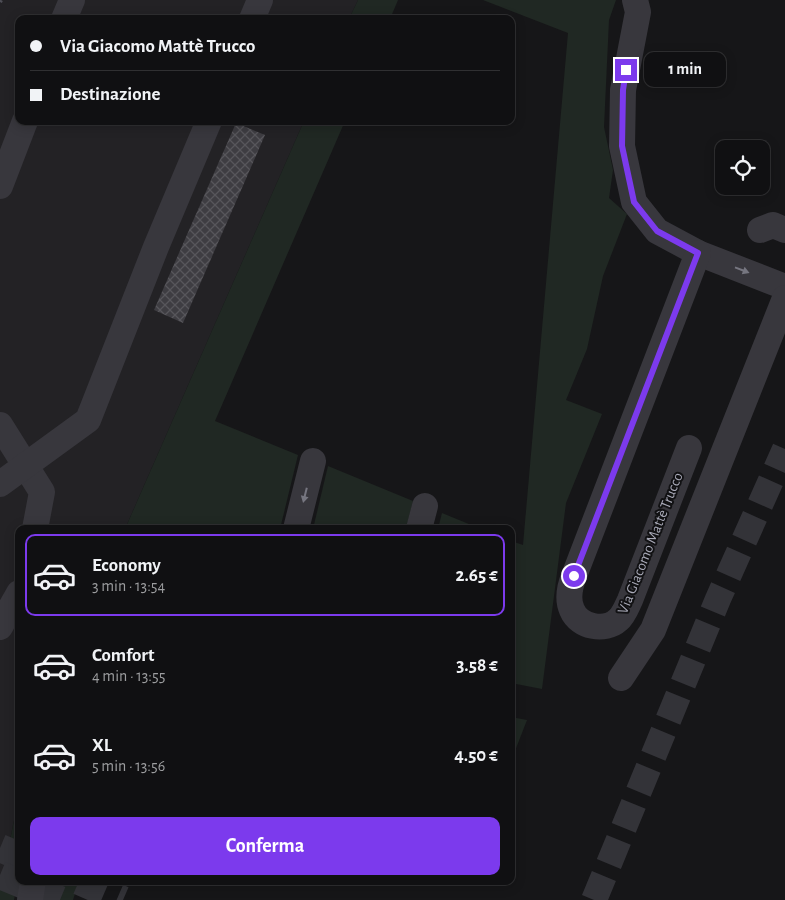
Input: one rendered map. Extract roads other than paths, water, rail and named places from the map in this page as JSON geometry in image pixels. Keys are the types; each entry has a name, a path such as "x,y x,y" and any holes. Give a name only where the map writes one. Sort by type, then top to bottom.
{"lane":[{"path":"66,15 72,0"},
{"path":"254,15 260,0"},
{"path":"635,0 638,12 623,90 622,108 622,146 634,202 657,231 698,253 785,287"},
{"path":"0,186 23,125"},
{"path":"0,484 88,420 156,247 207,125"},
{"name":"Via Giacomo Mattè Trucco","path":"689,448 630,600 620,619 614,624 600,626 592,626 580,620 571,610 569,594 574,576 598,509 698,253"},
{"path":"621,678 653,630 785,298"},
{"path":"0,424 42,492 36,525"},
{"path":"297,525 313,461"},
{"path":"0,627 15,600"},
{"path":"30,900 32,885"}],"tunnel":[{"path":"594,900 718,599 785,449"},
{"path":"0,848 15,854"},
{"path":"0,875 15,881"},
{"path":"24,885 60,900"},
{"path":"88,885 123,900"}]}
